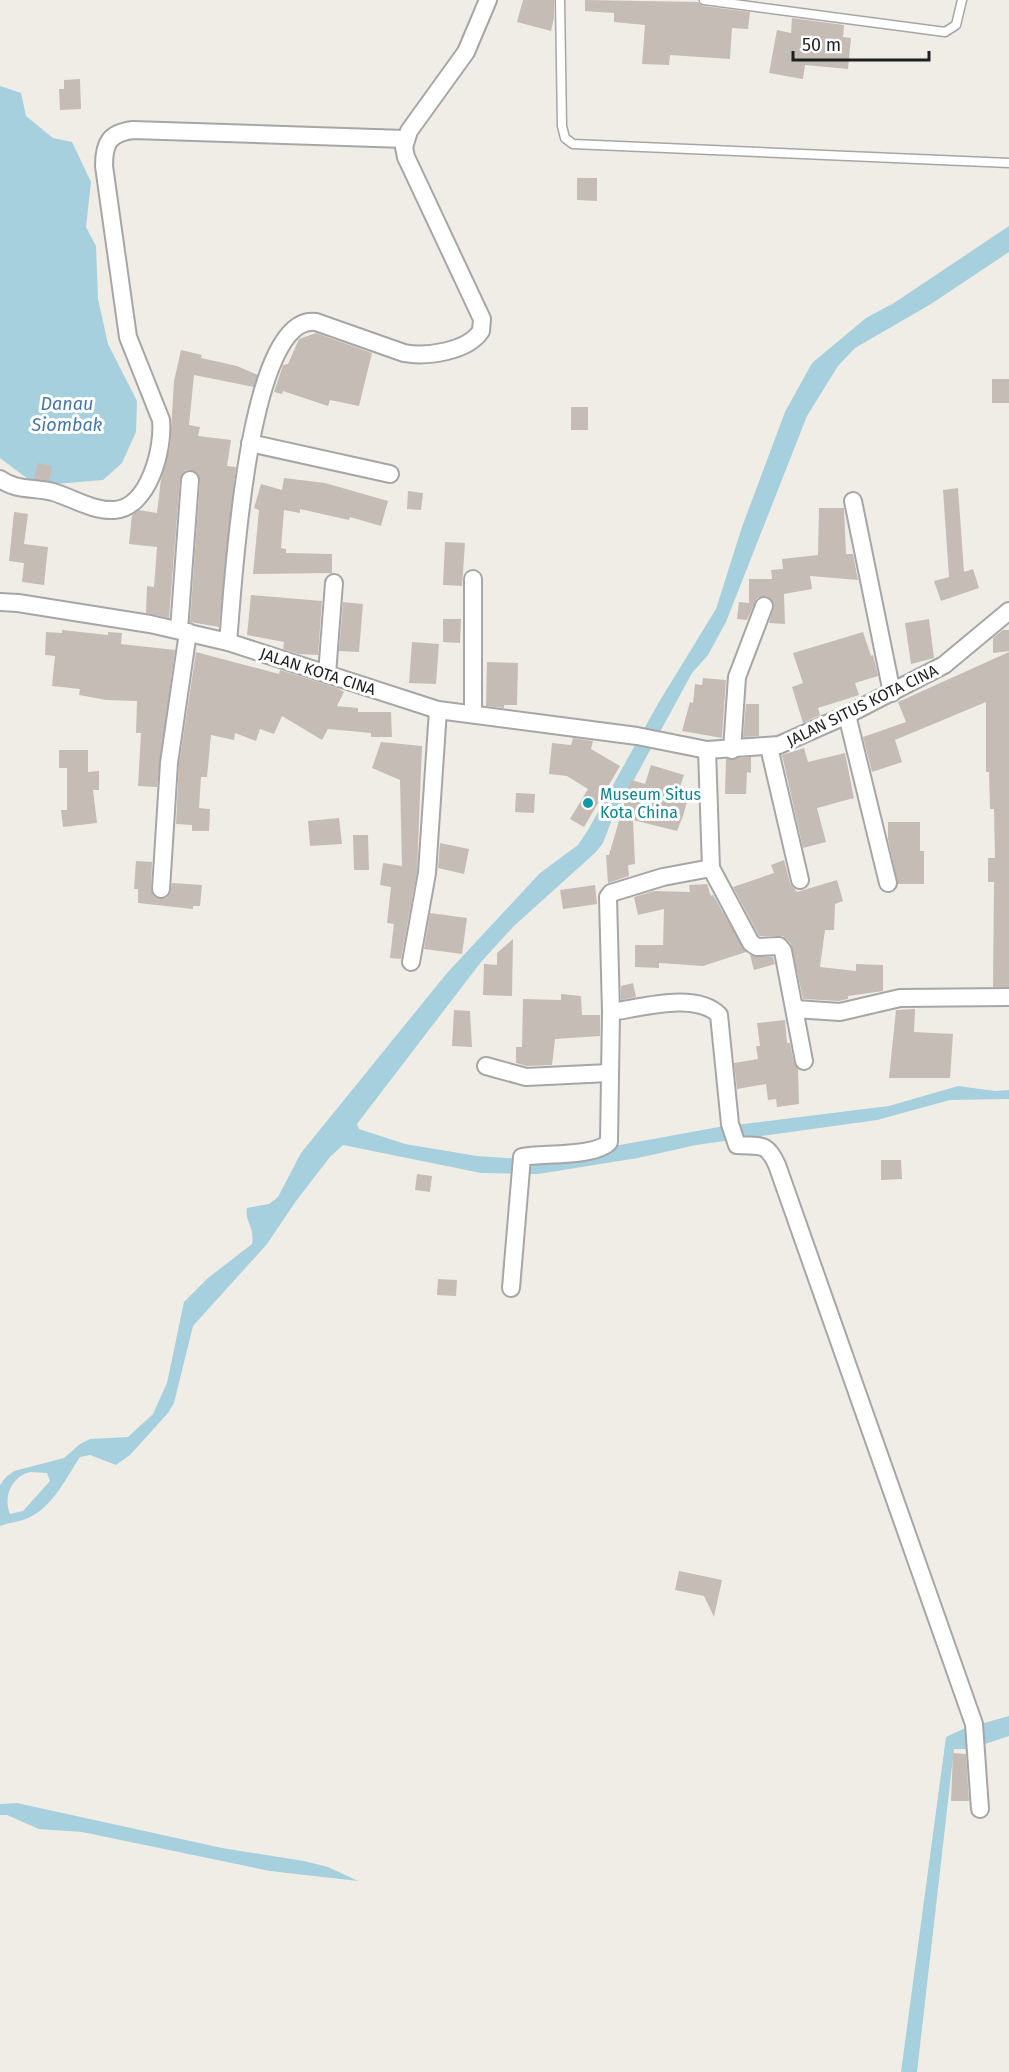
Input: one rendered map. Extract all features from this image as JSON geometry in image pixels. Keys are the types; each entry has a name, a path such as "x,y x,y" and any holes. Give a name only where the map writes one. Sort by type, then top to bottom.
{"street":[{"path":"228,642 241,507 250,443 262,388 287,333 300,322 316,322 404,353 419,356 470,342 482,331 482,319 406,157 405,139 466,52 488,0"},
{"path":"0,479 17,488 46,491 88,506 113,510 134,502 145,491 153,473 162,432 161,420 128,337 104,166 104,152 109,138 116,133 134,130 405,139"},
{"path":"250,443 390,474"},
{"path":"161,889 169,763 184,631 190,480"},
{"path":"853,501 892,693"},
{"path":"473,579 473,713"},
{"path":"327,674 334,583"},
{"name":"JALAN KOTA CINA","path":"0,603 18,603 184,631 228,642 438,710 473,713 660,741"},
{"path":"732,750 737,677 764,606"},
{"name":"JALAN SITUS KOTA CINA","path":"660,741 707,750 769,747 847,715 944,665 1009,611"},
{"path":"411,962 427,873 438,710"},
{"path":"847,715 888,883"},
{"path":"769,747 800,880"},
{"path":"707,750 711,868 751,943 757,947 779,946 783,951 804,1061"},
{"path":"511,1288 522,1157 588,1151 607,1144 610,1012 608,897 611,893 663,877 711,868"},
{"path":"795,1009 840,1012 900,998 1009,997"},
{"path":"610,1012 689,1002 703,1005 717,1013 720,1022 730,1124 737,1144 764,1145 770,1149 777,1165 974,1724 980,1809"},
{"path":"486,1066 526,1077 609,1073"}],"lane":[{"path":"560,0 562,126 565,138 573,144 1009,163"},
{"path":"704,0 945,32 956,25 962,0"}],"water":[{"name":"Danau Siombak","path":"0,86 21,93 26,116 53,138 72,142 91,182 86,227 96,246 98,299 108,344 137,401 136,432 122,463 103,480 44,485 28,479 0,458"},
{"path":"1009,226 1009,252 931,304 855,348 838,366 807,416 726,622 708,655 692,673 611,822 603,843 596,852 514,926 481,962 357,1124 359,1129 405,1144 477,1156 537,1160 719,1127 889,1106 958,1086 995,1091 1009,1090 1009,1099 950,1100 877,1120 696,1145 638,1158 538,1174 481,1173 343,1145 330,1157 296,1201 267,1244 193,1326 174,1403 168,1413 130,1455 116,1465 90,1455 80,1457 47,1505 24,1520 0,1526 0,1485 14,1471 64,1458 80,1444 90,1439 128,1437 153,1414 167,1383 184,1302 208,1278 252,1244 253,1238 247,1208 269,1204 278,1197 301,1153 447,973 540,873 578,845 659,702 716,609 742,527 785,412 812,363 866,318 894,303","holes":["30,1472 47,1473 50,1481 23,1511 10,1514 8,1495 13,1483"]},
{"path":"1009,1716 1009,1736 970,1749 954,1749 917,2072 901,2072 946,1737 963,1729"},
{"path":"17,1803 222,1848 304,1861 328,1867 358,1881 270,1871 82,1832 39,1829 7,1815 0,1815 0,1804"}],"building":[{"path":"523,0 554,0 551,31 517,22"},
{"path":"585,0 698,2 703,6 750,12 748,29 732,28 730,59 670,55 669,65 642,64 645,25 614,22 614,13 585,11"},
{"path":"792,18 844,25 843,37 851,38 848,69 805,65 803,79 769,73 777,30 791,33"},
{"path":"80,79 81,109 60,110 59,89 64,89 64,80"},
{"path":"577,178 597,178 597,201 577,200"},
{"path":"316,333 372,353 359,406 330,400 328,406 283,391 282,394 274,392 283,365 288,364 299,339"},
{"path":"181,350 202,355 201,358 237,366 258,375 254,387 194,375 189,425 200,427 198,436 231,440 227,466 236,467 219,627 190,622 200,481 196,472 186,470 180,479 169,618 146,613 147,586 154,587 157,547 129,544 132,515 139,510 157,513 161,479 170,447 174,381"},
{"path":"992,379 1009,379 1009,403 992,403"},
{"path":"571,407 588,407 588,430 571,430"},
{"path":"38,463 52,466 49,481 34,479"},
{"path":"284,478 325,483 388,501 381,526 350,517 349,520 300,509 300,513 284,510 281,548 286,549 286,553 332,554 332,573 253,574 259,510 254,508 261,484 282,490"},
{"path":"958,488 964,572 973,569 979,588 941,601 934,581 949,577 943,490"},
{"path":"408,491 423,493 421,510 407,509"},
{"path":"819,508 844,508 846,554 853,554 858,580 810,576 812,589 784,594 785,624 769,623 774,605 767,596 757,598 747,620 737,619 739,602 749,603 749,579 772,579 771,570 783,569 782,559 818,555"},
{"path":"14,512 28,514 24,544 48,547 44,585 22,582 24,563 9,561"},
{"path":"445,542 465,543 462,586 443,585"},
{"path":"251,595 322,601 318,655 299,654 283,649 284,642 247,635"},
{"path":"343,602 363,604 359,652 339,651"},
{"path":"443,619 461,619 460,643 443,642"},
{"path":"929,619 934,658 911,664 905,623"},
{"path":"62,630 108,635 108,632 122,633 121,644 175,650 157,787 138,786 141,733 136,733 137,701 106,700 79,695 80,689 52,686 55,656 45,655 46,632 62,633"},
{"path":"1003,630 1009,630 1009,651 993,653 993,638"},
{"path":"863,632 871,656 873,655 878,676 855,683 859,695 818,708 820,715 803,723 792,687 803,683 793,653"},
{"path":"412,642 439,644 436,684 409,683"},
{"path":"196,652 279,674 280,670 337,688 344,692 337,706 358,708 358,712 391,712 392,737 371,737 371,733 328,729 322,740 282,716 274,734 260,729 256,741 235,733 234,740 211,735 207,777 201,777 199,808 210,809 209,831 192,831 192,825 176,824 179,764"},
{"path":"1009,652 1009,987 993,987 994,882 988,882 988,858 995,858 994,809 990,809 989,772 986,772 986,702 895,740 902,762 872,772 863,737 906,722 898,702"},
{"path":"487,662 518,663 517,705 504,705 504,708 486,706"},
{"path":"703,678 726,680 722,738 682,731 690,702 693,703 695,684 702,685"},
{"path":"746,704 759,704 759,736 743,737"},
{"path":"573,738 593,741 591,749 620,766 584,827 570,819 588,789 567,776 549,774 552,743 571,745"},
{"path":"381,742 422,746 417,872 401,959 390,958 394,924 387,923 391,887 380,885 383,863 402,866 400,780 372,768"},
{"path":"804,748 808,762 845,753 854,798 817,808 826,842 803,848 782,755"},
{"path":"59,750 88,750 88,772 99,771 99,790 93,790 97,823 63,827 61,810 67,810 67,768 59,768"},
{"path":"751,757 751,773 747,772 746,794 725,794 726,759"},
{"path":"651,765 684,775 679,790 689,794 683,816 677,831 633,820 635,864 628,865 629,876 608,883 606,855 609,855 631,780 645,784"},
{"path":"516,793 535,794 534,813 515,812"},
{"path":"339,818 342,844 310,846 308,821"},
{"path":"888,822 920,822 920,851 924,851 924,884 898,884 888,839"},
{"path":"353,835 368,835 369,870 354,870"},
{"path":"440,843 469,849 464,874 438,868"},
{"path":"784,860 790,883 797,892 837,880 843,901 835,904 834,930 825,930 820,967 856,971 856,964 883,965 883,991 848,996 848,999 839,1001 803,999 791,944 783,936 759,936 733,887 774,873 771,865"},
{"path":"136,861 152,862 151,889 155,897 166,898 170,894 172,883 202,885 200,906 193,906 193,909 138,903 138,889 134,889"},
{"path":"707,884 711,896 713,895 746,952 703,966 659,963 659,968 635,967 635,945 663,945 664,909 638,915 634,897 654,891 690,892 689,885"},
{"path":"595,885 597,904 563,909 560,890"},
{"path":"430,913 467,918 462,954 424,949"},
{"path":"513,939 512,996 483,995 484,964 497,965 497,953"},
{"path":"750,955 773,957 775,964 754,970"},
{"path":"633,983 636,997 621,1000 621,986"},
{"path":"561,994 581,996 582,1015 600,1015 600,1036 555,1039 552,1065 527,1066 516,1063 516,1047 522,1047 523,999 561,1000"},
{"path":"915,1009 914,1032 953,1034 950,1078 889,1078 896,1010"},
{"path":"454,1010 470,1011 472,1047 452,1046"},
{"path":"785,1020 787,1043 790,1043 794,1063 798,1069 799,1104 777,1107 776,1099 768,1100 766,1084 737,1089 734,1063 758,1059 756,1046 760,1046 757,1023"},
{"path":"881,1160 901,1160 902,1179 881,1180"},
{"path":"417,1174 432,1176 430,1192 415,1190"},
{"path":"438,1279 457,1280 456,1296 437,1295"},
{"path":"679,1571 722,1580 714,1617 704,1596 675,1590"},
{"path":"953,1753 966,1754 969,1801 951,1801"}],"place":[{"name":"Museum Situs Kota China","path":"588,803"}]}
